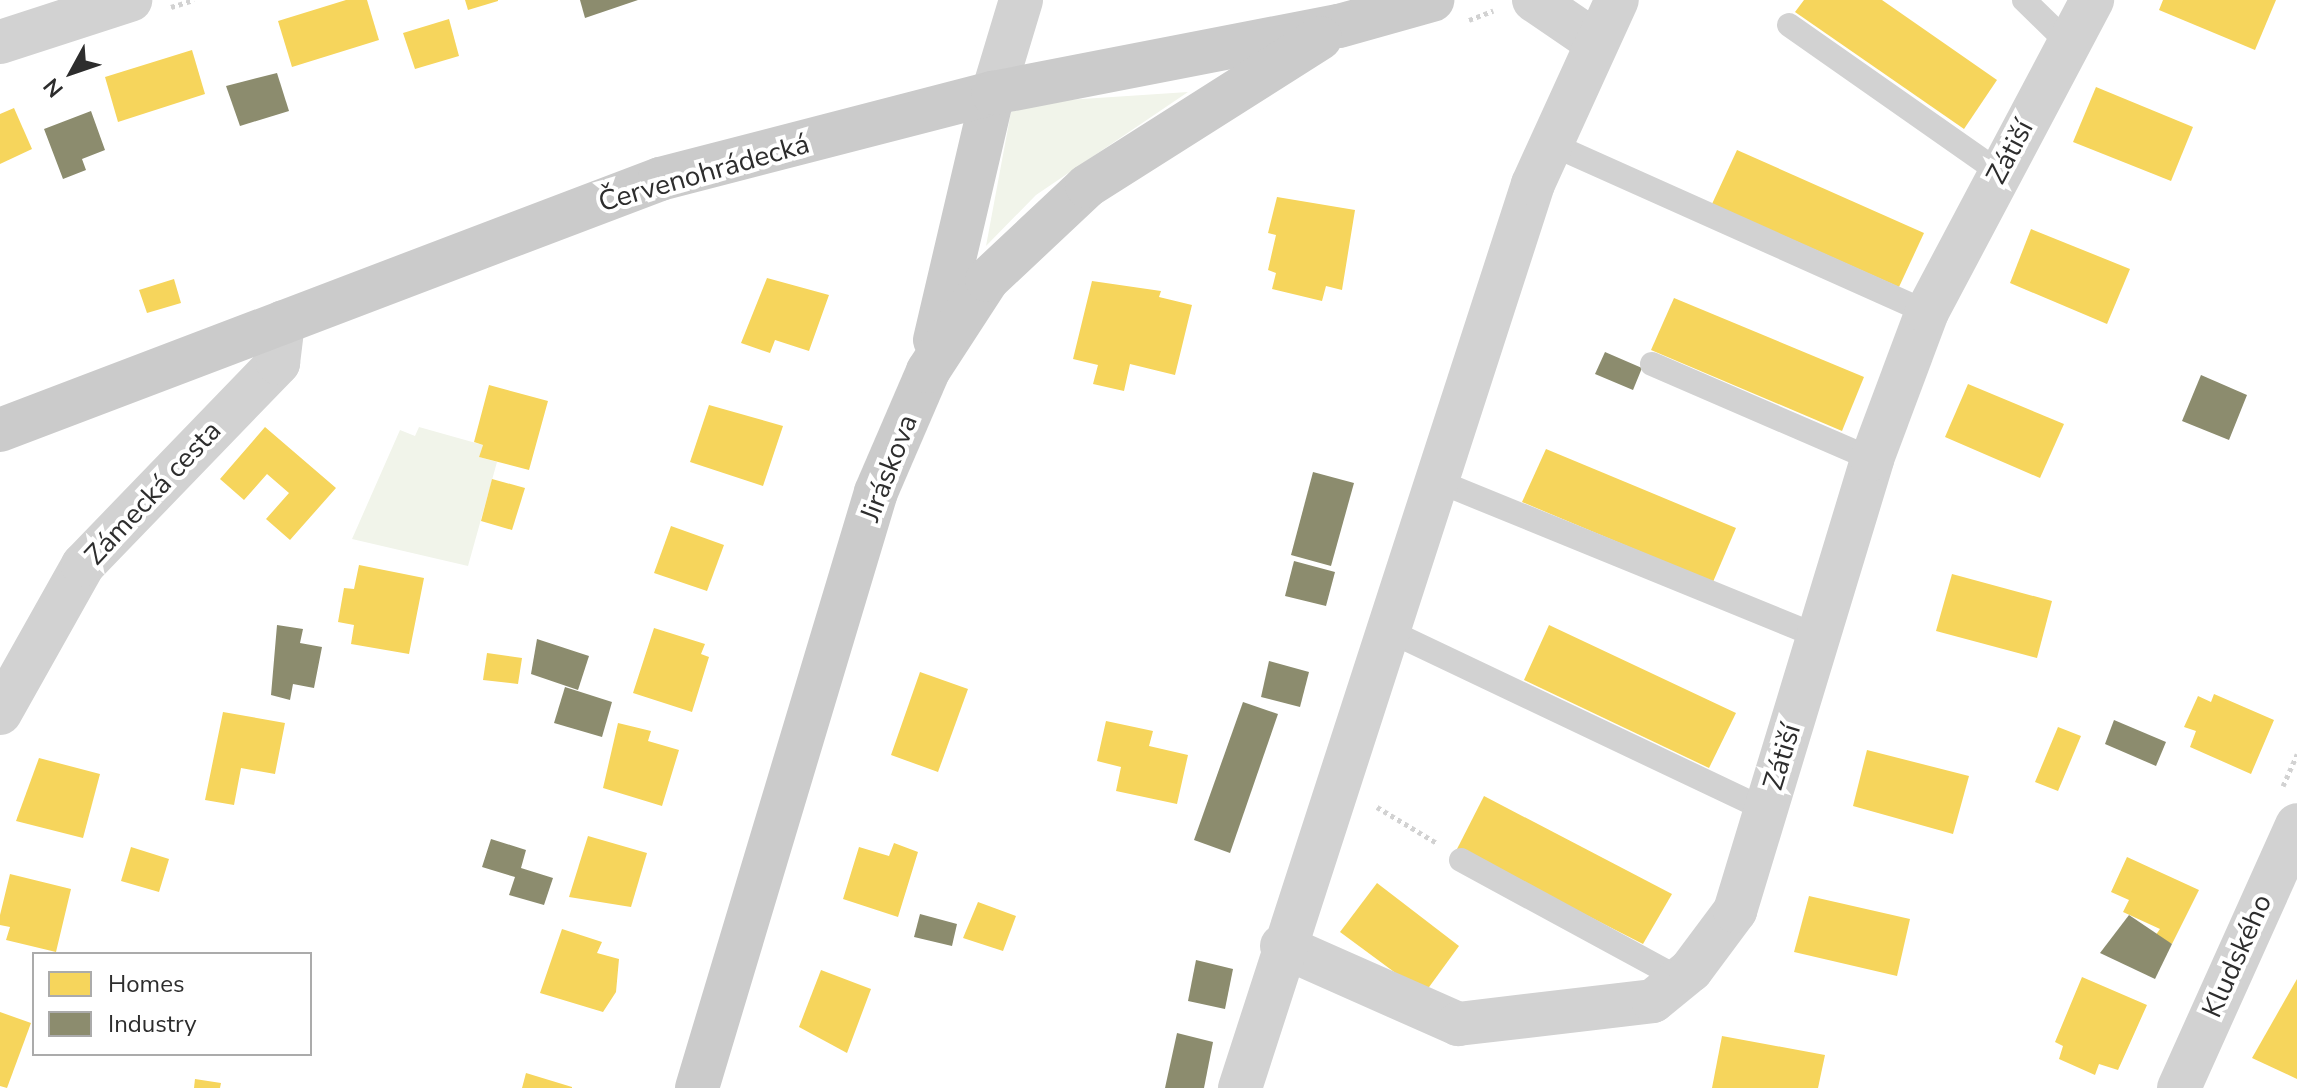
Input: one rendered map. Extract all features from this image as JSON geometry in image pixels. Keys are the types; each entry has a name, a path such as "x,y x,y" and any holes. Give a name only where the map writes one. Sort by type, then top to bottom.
{"street":[{"path":"0,42 130,0"},
{"path":"928,371 993,93 1021,0"},
{"name":"Červenohrádecká","path":"0,430 660,179 993,93 1339,26 1432,0"},
{"path":"1534,0 1597,43"},
{"path":"1240,1088 1334,783 1551,144 1617,0"},
{"name":"Zátiší","path":"1282,946 1458,1024 1653,1001 1680,979 1735,911 1872,459 1927,312 2066,41 2092,0"},
{"name":"Jiráskova","path":"697,1088 876,492 928,371 987,280 1087,186 1339,26"},
{"name":"Zámecká cesta","path":"0,713 83,565 278,363 283,322"},
{"name":"Kludského","path":"2179,1088 2297,825"}],"lane":[{"path":"2024,0 2066,41"},
{"path":"1789,25 1999,172"},
{"path":"1551,144 1927,312"},
{"path":"1652,364 1872,459"},
{"path":"1435,480 1818,636"},
{"path":"1385,629 1766,810"},
{"path":"1461,860 1680,979"}],"path":[{"path":"1334,783 1461,860"}],"shaded area":[{"path":"1188,92 1036,195 986,246 1011,112 1052,101"},
{"path":"419,427 483,445 479,457 497,462 468,566 352,539 400,430 415,436"}],"building: Homes":[{"path":"346,0 367,0 379,40 292,67 278,21"},
{"path":"465,0 498,0 498,1 468,10"},
{"path":"1804,0 1882,0 1997,80 1964,129 1795,12"},
{"path":"2163,0 2276,0 2255,50 2159,10"},
{"path":"449,19 459,56 415,69 403,33"},
{"path":"192,50 205,94 118,122 105,77"},
{"path":"2096,87 2193,127 2171,181 2073,142"},
{"path":"14,108 32,149 0,164 0,114"},
{"path":"1737,150 1924,233 1899,287 1712,204"},
{"path":"1277,197 1355,210 1342,290 1326,286 1322,301 1272,289 1276,273 1268,270 1276,235 1268,233"},
{"path":"2031,229 2130,269 2107,324 2010,283"},
{"path":"767,278 829,295 809,351 775,340 770,353 741,343"},
{"path":"174,279 181,303 147,313 139,290"},
{"path":"1092,281 1161,291 1159,297 1192,305 1175,375 1130,364 1124,391 1093,384 1098,365 1073,359"},
{"path":"1674,298 1864,377 1842,431 1651,350"},
{"path":"1968,384 2064,424 2040,478 1945,437"},
{"path":"489,385 548,401 529,470 479,457 483,445 474,442"},
{"path":"709,405 783,426 763,486 690,462"},
{"path":"265,427 336,488 290,540 266,519 289,493 267,474 244,500 220,479"},
{"path":"1546,449 1736,528 1713,582 1522,502"},
{"path":"492,479 525,488 512,530 481,521"},
{"path":"671,526 724,545 707,591 654,573"},
{"path":"359,565 424,578 409,654 351,644 354,625 338,622 344,588 354,589"},
{"path":"1952,574 2052,601 2037,658 1936,631"},
{"path":"1549,625 1736,713 1709,768 1524,680"},
{"path":"654,628 705,644 701,654 709,657 692,712 633,693"},
{"path":"487,653 522,658 518,684 483,680"},
{"path":"920,672 968,689 938,772 891,755"},
{"path":"2214,694 2274,720 2251,774 2190,747 2196,731 2184,727 2198,696 2211,702"},
{"path":"223,712 285,723 275,774 241,768 234,805 205,800"},
{"path":"1106,721 1153,731 1149,746 1188,755 1177,804 1116,791 1121,767 1097,761"},
{"path":"618,723 651,731 648,741 679,750 662,806 603,788"},
{"path":"2058,727 2081,736 2058,791 2035,782"},
{"path":"1867,750 1969,776 1953,834 1853,806"},
{"path":"39,758 100,774 83,838 16,821"},
{"path":"1484,796 1672,894 1643,944 1457,849"},
{"path":"588,836 647,853 631,907 569,897"},
{"path":"894,843 918,852 898,917 843,899 859,847 889,856"},
{"path":"131,847 169,859 159,892 121,881"},
{"path":"2127,857 2199,890 2172,944 2155,936 2160,929 2123,912 2129,900 2111,892"},
{"path":"10,874 71,889 56,952 6,940 10,927 0,925 0,915"},
{"path":"1377,883 1459,946 1424,994 1340,932"},
{"path":"1809,896 1910,919 1897,976 1794,952"},
{"path":"978,902 1016,916 1003,951 963,938"},
{"path":"562,929 602,942 597,953 619,959 616,992 603,1012 540,993"},
{"path":"821,970 871,989 847,1053 799,1027"},
{"path":"2082,977 2147,1005 2118,1070 2099,1064 2095,1075 2059,1059 2063,1046 2055,1042"},
{"path":"2297,979 2297,1079 2252,1058"},
{"path":"0,1012 31,1023 7,1088 0,1086"},
{"path":"1722,1036 1825,1055 1818,1088 1712,1088"},
{"path":"526,1073 572,1087 572,1088 522,1088"},
{"path":"195,1079 221,1083 220,1088 194,1088"}],"building: Industry":[{"path":"580,0 638,0 585,18"},
{"path":"277,73 289,111 240,126 226,86"},
{"path":"91,111 105,150 82,159 86,170 63,179 44,129"},
{"path":"1605,352 1642,368 1633,390 1595,374"},
{"path":"2201,375 2247,395 2229,440 2182,421"},
{"path":"1313,472 1354,483 1331,566 1291,555"},
{"path":"1294,561 1335,572 1326,606 1285,596"},
{"path":"277,625 303,629 300,643 322,647 314,688 293,684 290,700 271,695"},
{"path":"537,639 589,656 578,690 531,674"},
{"path":"1269,661 1309,672 1300,707 1261,697"},
{"path":"565,687 612,702 602,737 554,723"},
{"path":"1243,702 1278,714 1230,853 1194,840"},
{"path":"2114,720 2166,742 2156,766 2105,744"},
{"path":"491,839 526,850 521,868 553,878 544,905 509,895 515,877 482,867"},
{"path":"920,914 957,924 952,946 914,937"},
{"path":"2129,915 2172,944 2155,979 2100,953"},
{"path":"1196,960 1233,969 1225,1009 1188,1001"},
{"path":"1177,1033 1213,1042 1204,1088 1165,1088"}]}
